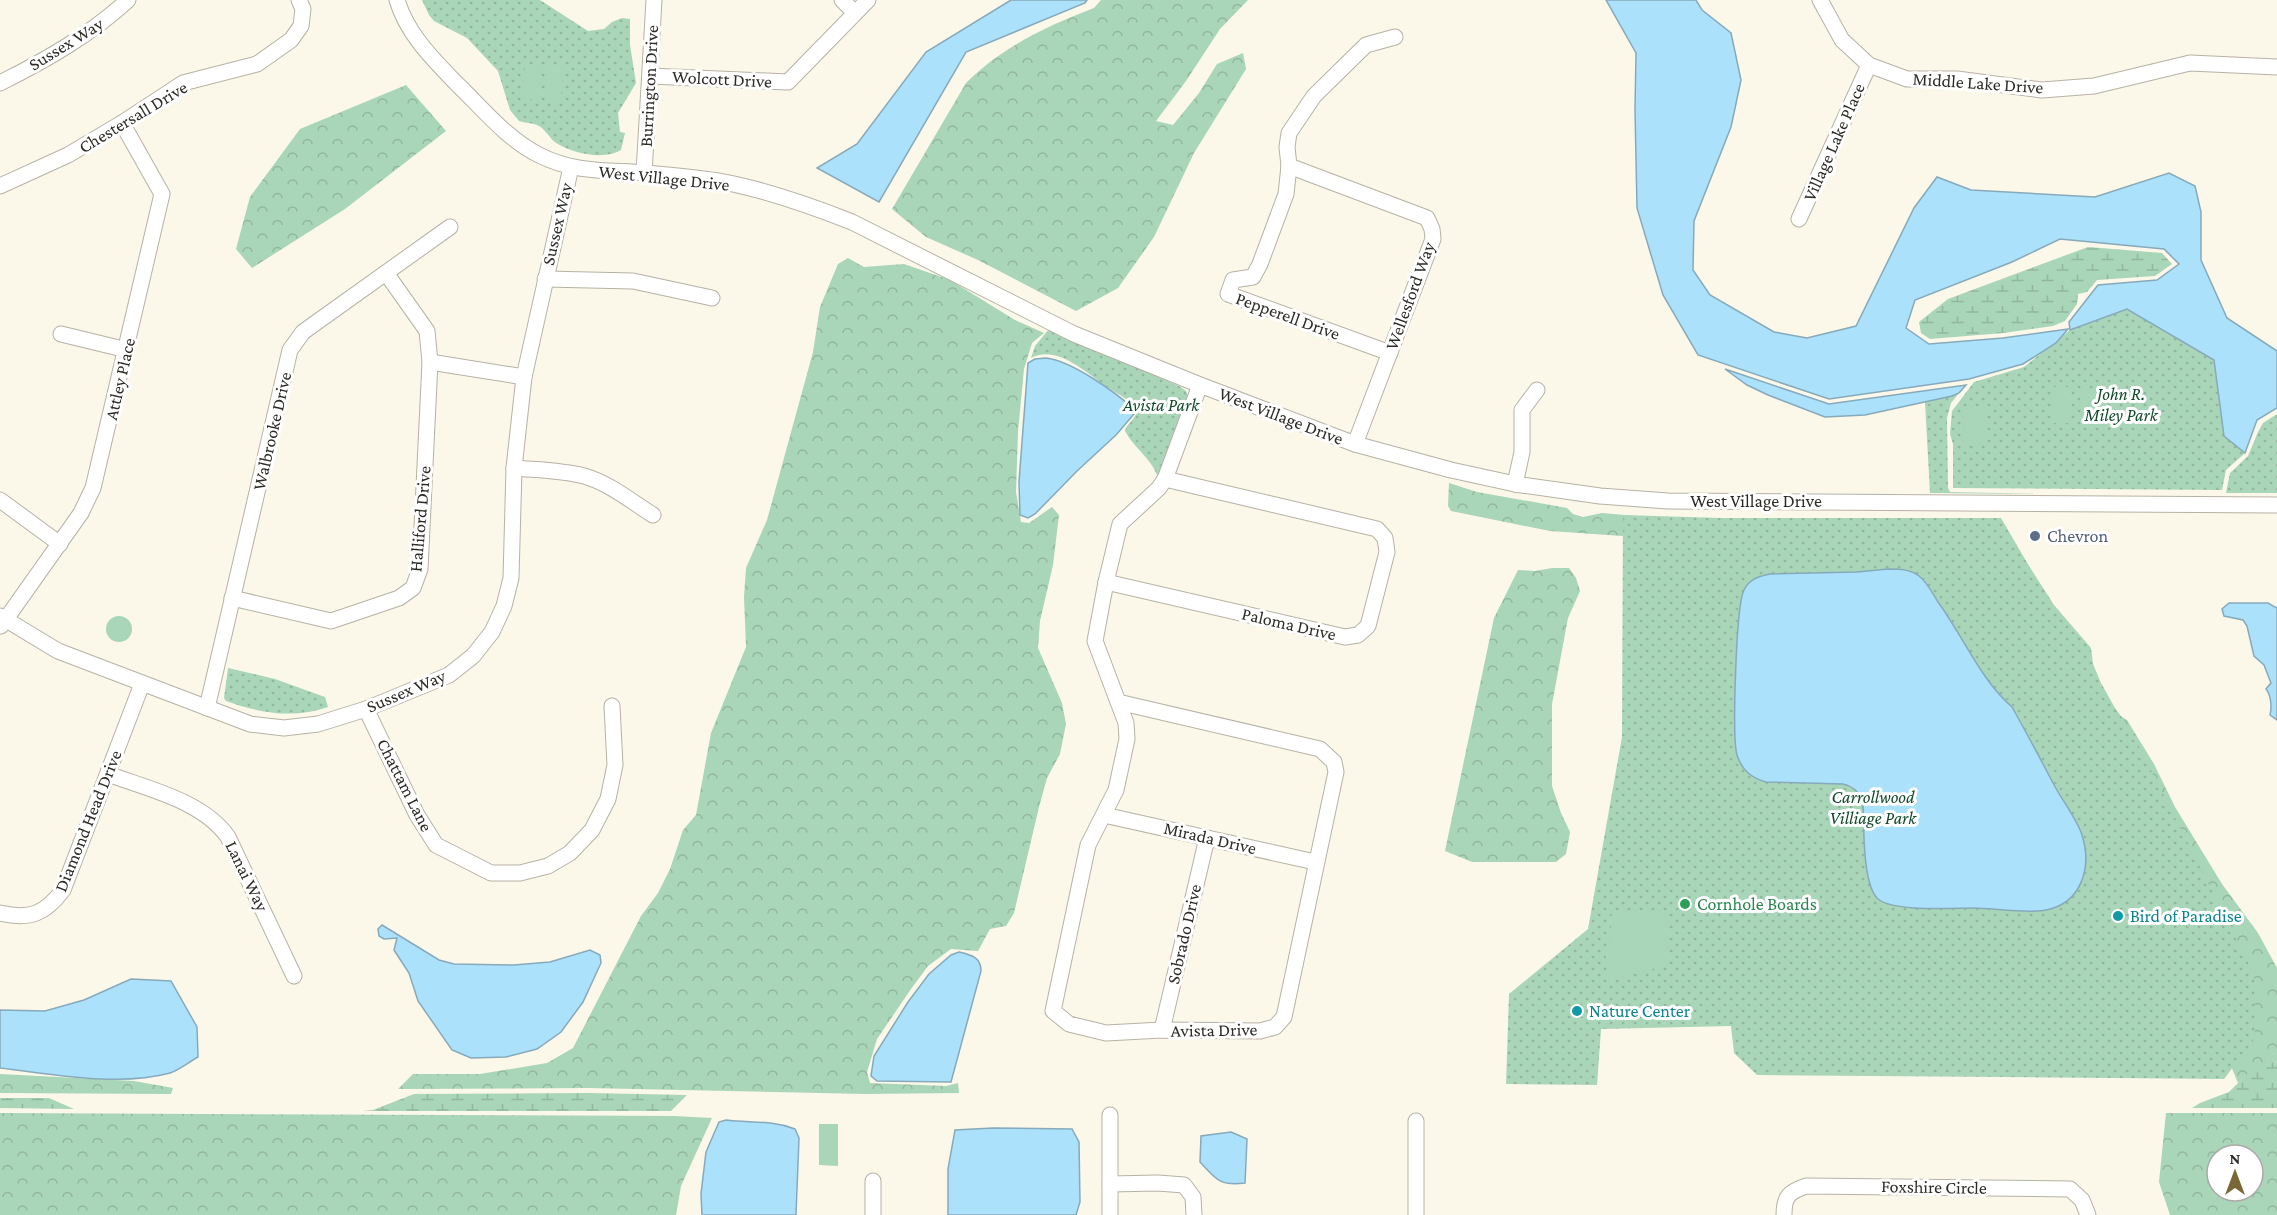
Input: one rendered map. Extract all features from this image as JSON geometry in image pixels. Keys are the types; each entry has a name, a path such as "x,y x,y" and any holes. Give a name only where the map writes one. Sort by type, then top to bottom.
{"street":[{"name":"Sussex Way","path":"0,83 52,57 108,18 128,0"},
{"name":"Chestersall Drive","path":"0,186 68,154 122,123 183,83 257,64 291,40 301,26 303,9 299,0"},
{"name":"West Village Drive","path":"397,0 401,14 427,54 512,138 539,155 571,167 597,172 645,173 718,181 787,198 835,215 884,237 1074,334 1355,444 1451,470 1515,484 1668,501 2277,505"},
{"name":"Burrington Drive","path":"645,173 654,0"},
{"path":"842,0 855,13"},
{"name":"Wolcott Drive","path":"650,76 788,82 868,0"},
{"name":"Middle Lake Drive","path":"1820,0 1842,40 1869,65 1907,79 1957,79 2042,90 2094,86 2190,63 2277,67"},
{"name":"Pepperell Drive","path":"1390,353 1228,294 1233,280 1253,277 1260,264 1286,194 1289,133 1314,96 1366,45 1395,36"},
{"name":"Village Lake Place","path":"1800,219 1869,65"},
{"name":"Attley Place","path":"2,621 60,544 81,513 93,488 127,350 162,194 122,123"},
{"name":"Wellesford Way","path":"1289,165 1427,218 1432,228 1433,238 1355,444"},
{"name":"Sussex Way","path":"2,621 58,651 142,684 250,724 284,728 318,724 366,709 449,675 473,656 492,632 504,606 511,578 514,468 524,377 571,167"},
{"name":"Walbrooke Drive","path":"207,708 290,350 303,332 450,227"},
{"name":"Halliford Drive","path":"232,598 331,621 399,598 413,588 420,569 430,362 427,332 386,273"},
{"path":"545,279 633,281 712,298"},
{"path":"61,334 127,350"},
{"path":"430,362 524,377"},
{"name":"Avista Drive","path":"1118,702 1320,749 1334,762 1336,772 1284,1017 1275,1027 1260,1031 1162,1030 1106,1033 1070,1024 1053,1011 1088,845 1116,790 1127,739 1126,723 1118,702 1095,641 1106,582 1120,524 1160,488 1200,385"},
{"path":"1515,484 1522,452 1522,410 1537,390"},
{"path":"514,468 561,471 586,477 609,487 653,515"},
{"name":"Paloma Drive","path":"1106,582 1345,637 1358,635 1368,626 1387,552 1385,538 1377,529 1165,479"},
{"path":"0,500 60,544"},
{"name":"Diamond Head Drive","path":"0,914 17,917 36,914 52,905 63,890 142,684"},
{"name":"Chattam Lane","path":"366,709 417,815 436,845 491,873 520,873 548,866 570,852 592,830 608,799 615,765 612,706"},
{"name":"Lanai Way","path":"108,774 196,808 219,824 228,837 294,976"},
{"name":"Mirada Drive","path":"1104,814 1316,862"},
{"name":"Sobrado Drive","path":"1162,1030 1207,838"},
{"path":"1110,1115 1110,1215"},
{"path":"1416,1121 1416,1215"},
{"path":"873,1181 873,1215"},
{"path":"1110,1184 1184,1185 1193,1197 1194,1215"},
{"name":"Foxshire Circle","path":"1784,1215 1784,1203 1792,1191 1806,1186 2070,1189 2082,1200 2088,1215"}],"green space":[{"path":"422,0 540,0 588,31 604,29 612,22 622,18 630,19 630,45 636,83 618,113 620,132 625,133 621,150 607,155 572,151 555,142 537,125 519,121 510,110 498,71 467,38 434,21"},
{"path":"1101,0 1248,0 1220,29 1156,121 1173,125 1199,93 1217,64 1243,53 1246,69 1194,153 1154,237 1118,288 1076,311 978,260 926,237 892,209 966,83 1010,48 1042,30 1094,8"},
{"path":"525,64 542,65 540,100 523,99"},
{"path":"547,65 563,66 561,101 545,100"},
{"path":"406,85 446,131 345,209 252,268 236,249 250,197 300,129"},
{"path":"2088,247 2162,253 2172,264 2155,276 2097,280 2087,292 2078,294 2077,304 2065,321 2053,326 1930,339 1921,333 1919,322 1948,299"},
{"path":"848,258 864,267 904,264 950,280 1015,320 1044,333 1032,343 1024,369 1018,431 1016,492 1021,522 1029,523 1052,507 1059,515 1053,565 1040,621 1038,648 1062,703 1066,724 1060,754 1047,778 1014,913 1006,926 990,929 978,951 951,949 928,966 877,1039 867,1072 870,1083 946,1086 958,1083 959,1093 865,1094 589,1088 398,1089 413,1074 480,1074 547,1063 573,1048 641,916 658,893 670,869 683,830 696,815 711,733 746,647 744,597 746,568 767,520 813,352 820,307 838,264"},
{"name":"John R. Miley Park","path":"2127,309 2214,360 2224,435 2245,453 2226,470 2222,490 1953,488 1953,444 1950,434 1952,411 1974,382 2024,367 2070,330"},
{"name":"Avista Park","path":"1049,329 1186,391 1188,397 1164,467 1157,475 1125,431 1135,417 1136,407 1070,361 1050,354 1031,358 1035,346"},
{"path":"2053,387 2069,387 2069,423 2053,423"},
{"path":"2080,388 2096,388 2096,423 2080,423"},
{"path":"1959,393 1951,403 1947,418 1948,488 1950,492 2048,494 1930,493 1925,402"},
{"path":"1964,406 1987,406 1987,444 1964,444"},
{"path":"2277,414 2277,493 2226,493 2230,473 2248,456 2263,423"},
{"path":"1449,483 1477,492 1567,508 1573,514 1583,517 1602,513 1670,519 1651,538 1550,531 1451,511 1448,506"},
{"name":"Carrollwood Villiage Park","path":"1623,515 1720,518 2001,518 2054,605 2091,648 2093,664 2101,683 2129,727 2254,974 2255,1038 2224,1079 1757,1075 1734,1053 1731,1026 1601,1029 1597,1085 1506,1084 1509,994 1588,929 1622,737"},
{"path":"2001,518 2114,712 2127,720 2154,764 2175,807 2222,884 2258,933 2277,968 2277,1061 2256,1069 2238,1083 2231,1066 2225,939"},
{"path":"1569,568 1576,578 1580,591 1568,618 1552,704 1552,786 1570,832 1566,854 1556,862 1472,862 1445,851 1494,618 1518,570 1535,571"},
{"path":"119,616 128,620 132,629 128,638 119,642 110,638 106,629 110,620"},
{"path":"228,668 275,679 325,697 328,707 289,714 251,709 226,701 224,698"},
{"path":"1612,910 1666,910 1669,965 1607,978 1605,947 1610,941"},
{"path":"2277,1061 2277,1108 2192,1108 2229,1092 2247,1074"},
{"path":"0,1074 134,1081 173,1088 171,1094 0,1093"},
{"path":"414,1094 687,1095 671,1111 362,1111 373,1110"},
{"path":"0,1098 49,1098 74,1109 0,1108"},
{"path":"0,1113 712,1118 681,1186 676,1215 0,1215"},
{"path":"2166,1113 2277,1113 2277,1215 2170,1215 2159,1182"},
{"path":"819,1124 838,1124 838,1166 819,1165"}],"water":[{"path":"1011,0 1087,0 1085,3 966,52 879,202 817,168 857,144 926,52"},
{"path":"1606,0 1696,0 1702,10 1731,33 1741,80 1731,127 1694,221 1693,270 1710,295 1774,332 1807,338 1856,326 1914,208 1937,177 1971,190 2095,197 2169,173 2195,186 2201,212 2201,260 2227,318 2277,351 2277,408 2257,420 2245,453 2224,436 2214,360 2127,309 2070,330 2069,322 2098,285 2157,280 2179,264 2164,249 2060,239 2012,262 1915,300 1906,328 1929,344 2003,338 2068,329 2056,343 2023,364 1969,379 1829,399 1698,355 1663,295 1637,208 1636,53"},
{"path":"1046,358 1068,365 1093,378 1134,409 1134,414 1116,435 1035,514 1028,518 1020,515 1019,482 1028,363 1035,359"},
{"path":"1725,369 1829,404 1966,385 1959,393 1952,396 1865,415 1825,417 1747,385"},
{"path":"1888,569 1912,572 1927,585 1990,684 2012,707 2076,822 2085,847 2084,871 2076,892 2058,906 2046,910 2030,911 1910,908 1886,903 1878,899 1869,881 1866,868 1863,801 1855,790 1843,784 1766,782 1748,773 1739,761 1735,724 1736,671 1741,601 1746,586 1755,579 1770,574"},
{"path":"2229,603 2268,603 2277,608 2277,720 2270,715 2271,701 2266,689 2271,683 2264,665 2254,656 2247,626 2243,620 2224,616 2222,609"},
{"path":"382,925 439,960 454,964 514,965 550,962 590,950 600,955 601,963 583,1002 561,1032 537,1049 506,1057 471,1058 452,1050 418,1001 409,973 394,950 397,938 384,939 379,936 378,929"},
{"path":"959,952 977,960 981,971 951,1082 877,1081 871,1076 874,1056 908,1002 929,974 951,955"},
{"path":"131,979 171,981 197,1027 198,1057 170,1073 129,1079 85,1078 0,1068 0,1010 45,1011 84,1000"},
{"path":"726,1120 769,1123 795,1129 799,1138 796,1215 702,1215 701,1194 706,1152 719,1122"},
{"path":"1072,1129 1079,1142 1080,1202 1076,1215 948,1215 948,1169 955,1130"},
{"path":"1231,1132 1247,1139 1245,1183 1229,1184 1219,1180 1200,1162 1201,1136"}],"place":[{"name":"Chevron","path":"2035,536"},
{"name":"Cornhole Boards","path":"1685,904"},
{"name":"Bird of Paradise","path":"2118,916"},
{"name":"Nature Center","path":"1577,1011"}]}
